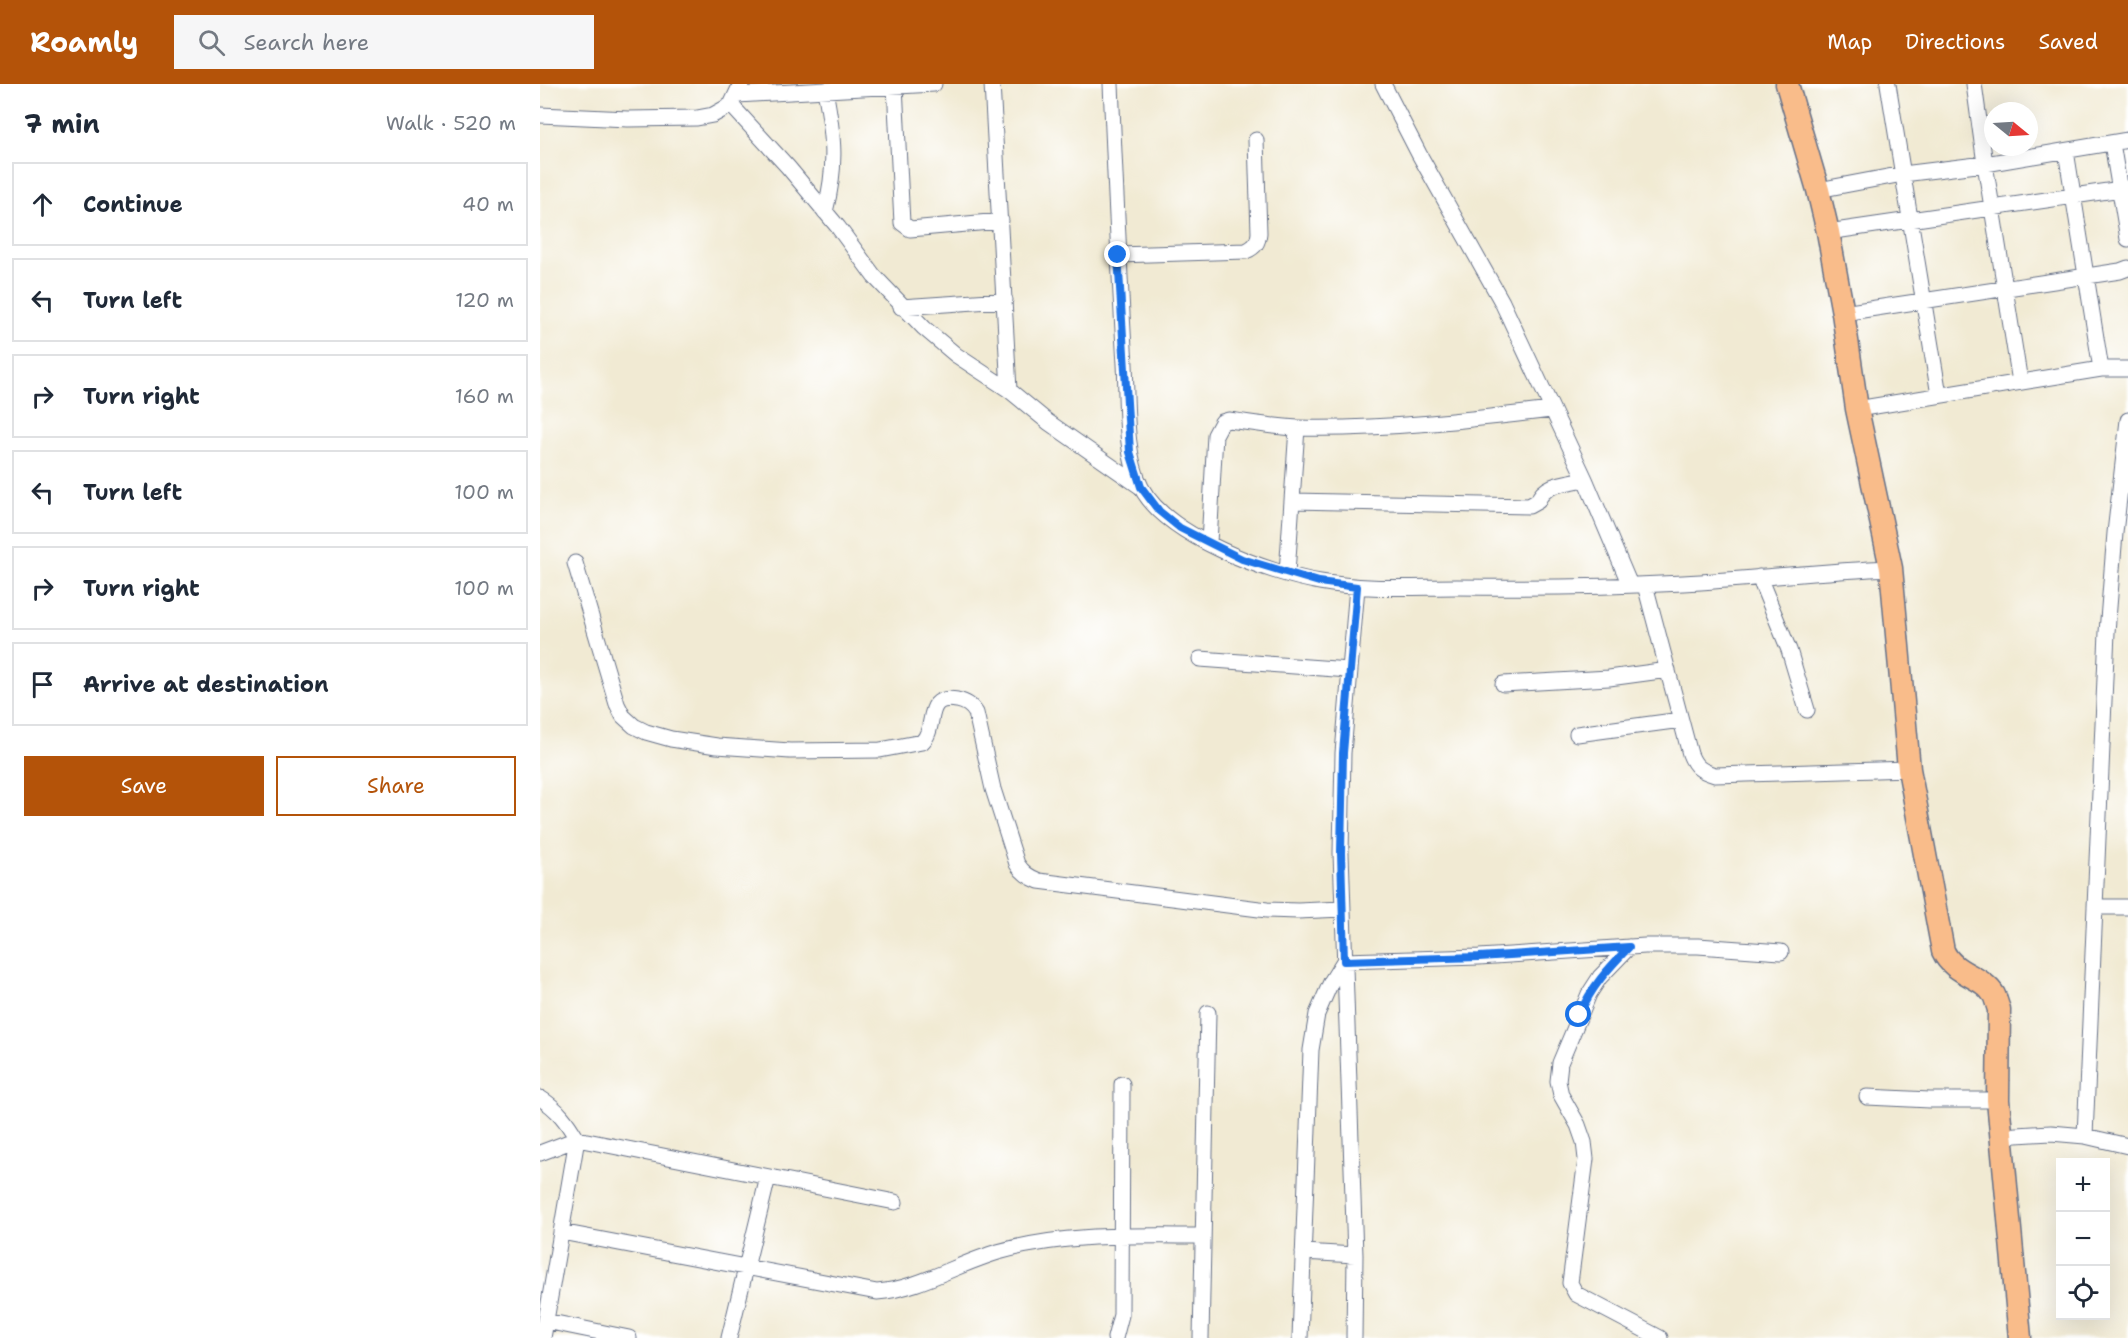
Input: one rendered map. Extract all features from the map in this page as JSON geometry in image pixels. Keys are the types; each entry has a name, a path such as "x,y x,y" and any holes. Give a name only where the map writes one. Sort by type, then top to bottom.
{"main road":[{"path":"1787,84 1818,189 1828,232 1857,409 1891,568 1909,769 1942,951 1947,960 1956,968 1986,987 1994,995 1998,1009 1998,1100 2020,1338"}],"street":[{"path":"540,115 628,119 697,118 714,115 736,94 934,84"},
{"path":"992,84 1009,390"},
{"path":"1111,84 1118,255 1130,452 1141,487"},
{"path":"1383,84 1419,154 1502,302 1551,410 1638,585 1668,670 1680,720 1695,765 1703,772 1715,775 1909,769"},
{"path":"1888,84 1939,395"},
{"path":"1974,84 2020,382"},
{"path":"895,86 902,223 910,229 1001,220"},
{"path":"825,90 833,131 834,158 831,188 825,212"},
{"path":"736,94 788,167 901,307 956,355 1009,390 1048,422 1141,487 1159,511 1180,528 1242,559 1319,582 1357,587 1507,588 1638,585 1891,568"},
{"path":"1118,255 1246,251 1254,247 1259,233 1256,140"},
{"path":"1818,189 2128,140"},
{"path":"2112,143 2124,189 2128,239"},
{"path":"2066,151 2101,369"},
{"path":"1828,232 2124,189"},
{"path":"1843,314 2005,290 2128,268"},
{"path":"901,307 1005,300"},
{"path":"1857,409 2101,369 2128,369"},
{"path":"1209,543 1215,435 1222,422 1229,420 1297,428 1401,425 1471,420 1551,410"},
{"path":"2085,1136 2105,655 2121,534 2128,420"},
{"path":"1287,573 1297,428"},
{"path":"1293,501 1529,506 1538,501 1541,493 1549,487 1585,479"},
{"path":"575,563 617,705 623,716 634,726 646,732 671,739 717,746 790,751 880,750 922,742 926,738 931,716 939,701 947,698 962,701 971,706 976,713 993,789 1014,853 1022,872 1030,878 1267,910 1342,909"},
{"path":"1759,577 1790,650 1807,710"},
{"path":"1354,1338 1350,1097 1341,853 1343,753 1357,587"},
{"path":"1200,659 1349,670"},
{"path":"1503,684 1609,678 1668,670"},
{"path":"1577,734 1680,720"},
{"path":"2096,907 2128,907"},
{"path":"1344,961 1479,957 1629,947 1698,946 1781,951"},
{"path":"1629,947 1600,977 1589,994 1560,1063 1558,1081 1561,1095 1578,1125 1584,1142 1586,1159 1569,1283 1576,1294 1659,1338"},
{"path":"1300,1338 1311,1050 1317,1014 1331,982 1344,961"},
{"path":"1201,1338 1208,1013"},
{"path":"1115,1338 1121,1315 1122,1084"},
{"path":"1867,1097 1998,1100"},
{"path":"540,1098 567,1120 577,1139 543,1338"},
{"path":"2001,1136 2051,1133 2085,1136 2128,1146"},
{"path":"540,1153 577,1139 895,1202"},
{"path":"729,1338 768,1177"},
{"path":"561,1232 877,1292 896,1290 999,1252 1047,1241 1101,1236 1203,1236"},
{"path":"1302,1252 1354,1255"},
{"path":"546,1322 629,1338"}],"route":[{"path":"1118,255 1130,452 1141,487 1159,511 1180,528 1242,559 1319,582 1357,587 1343,753 1341,853 1344,961 1479,957 1629,947 1600,977 1579,1015"}]}
